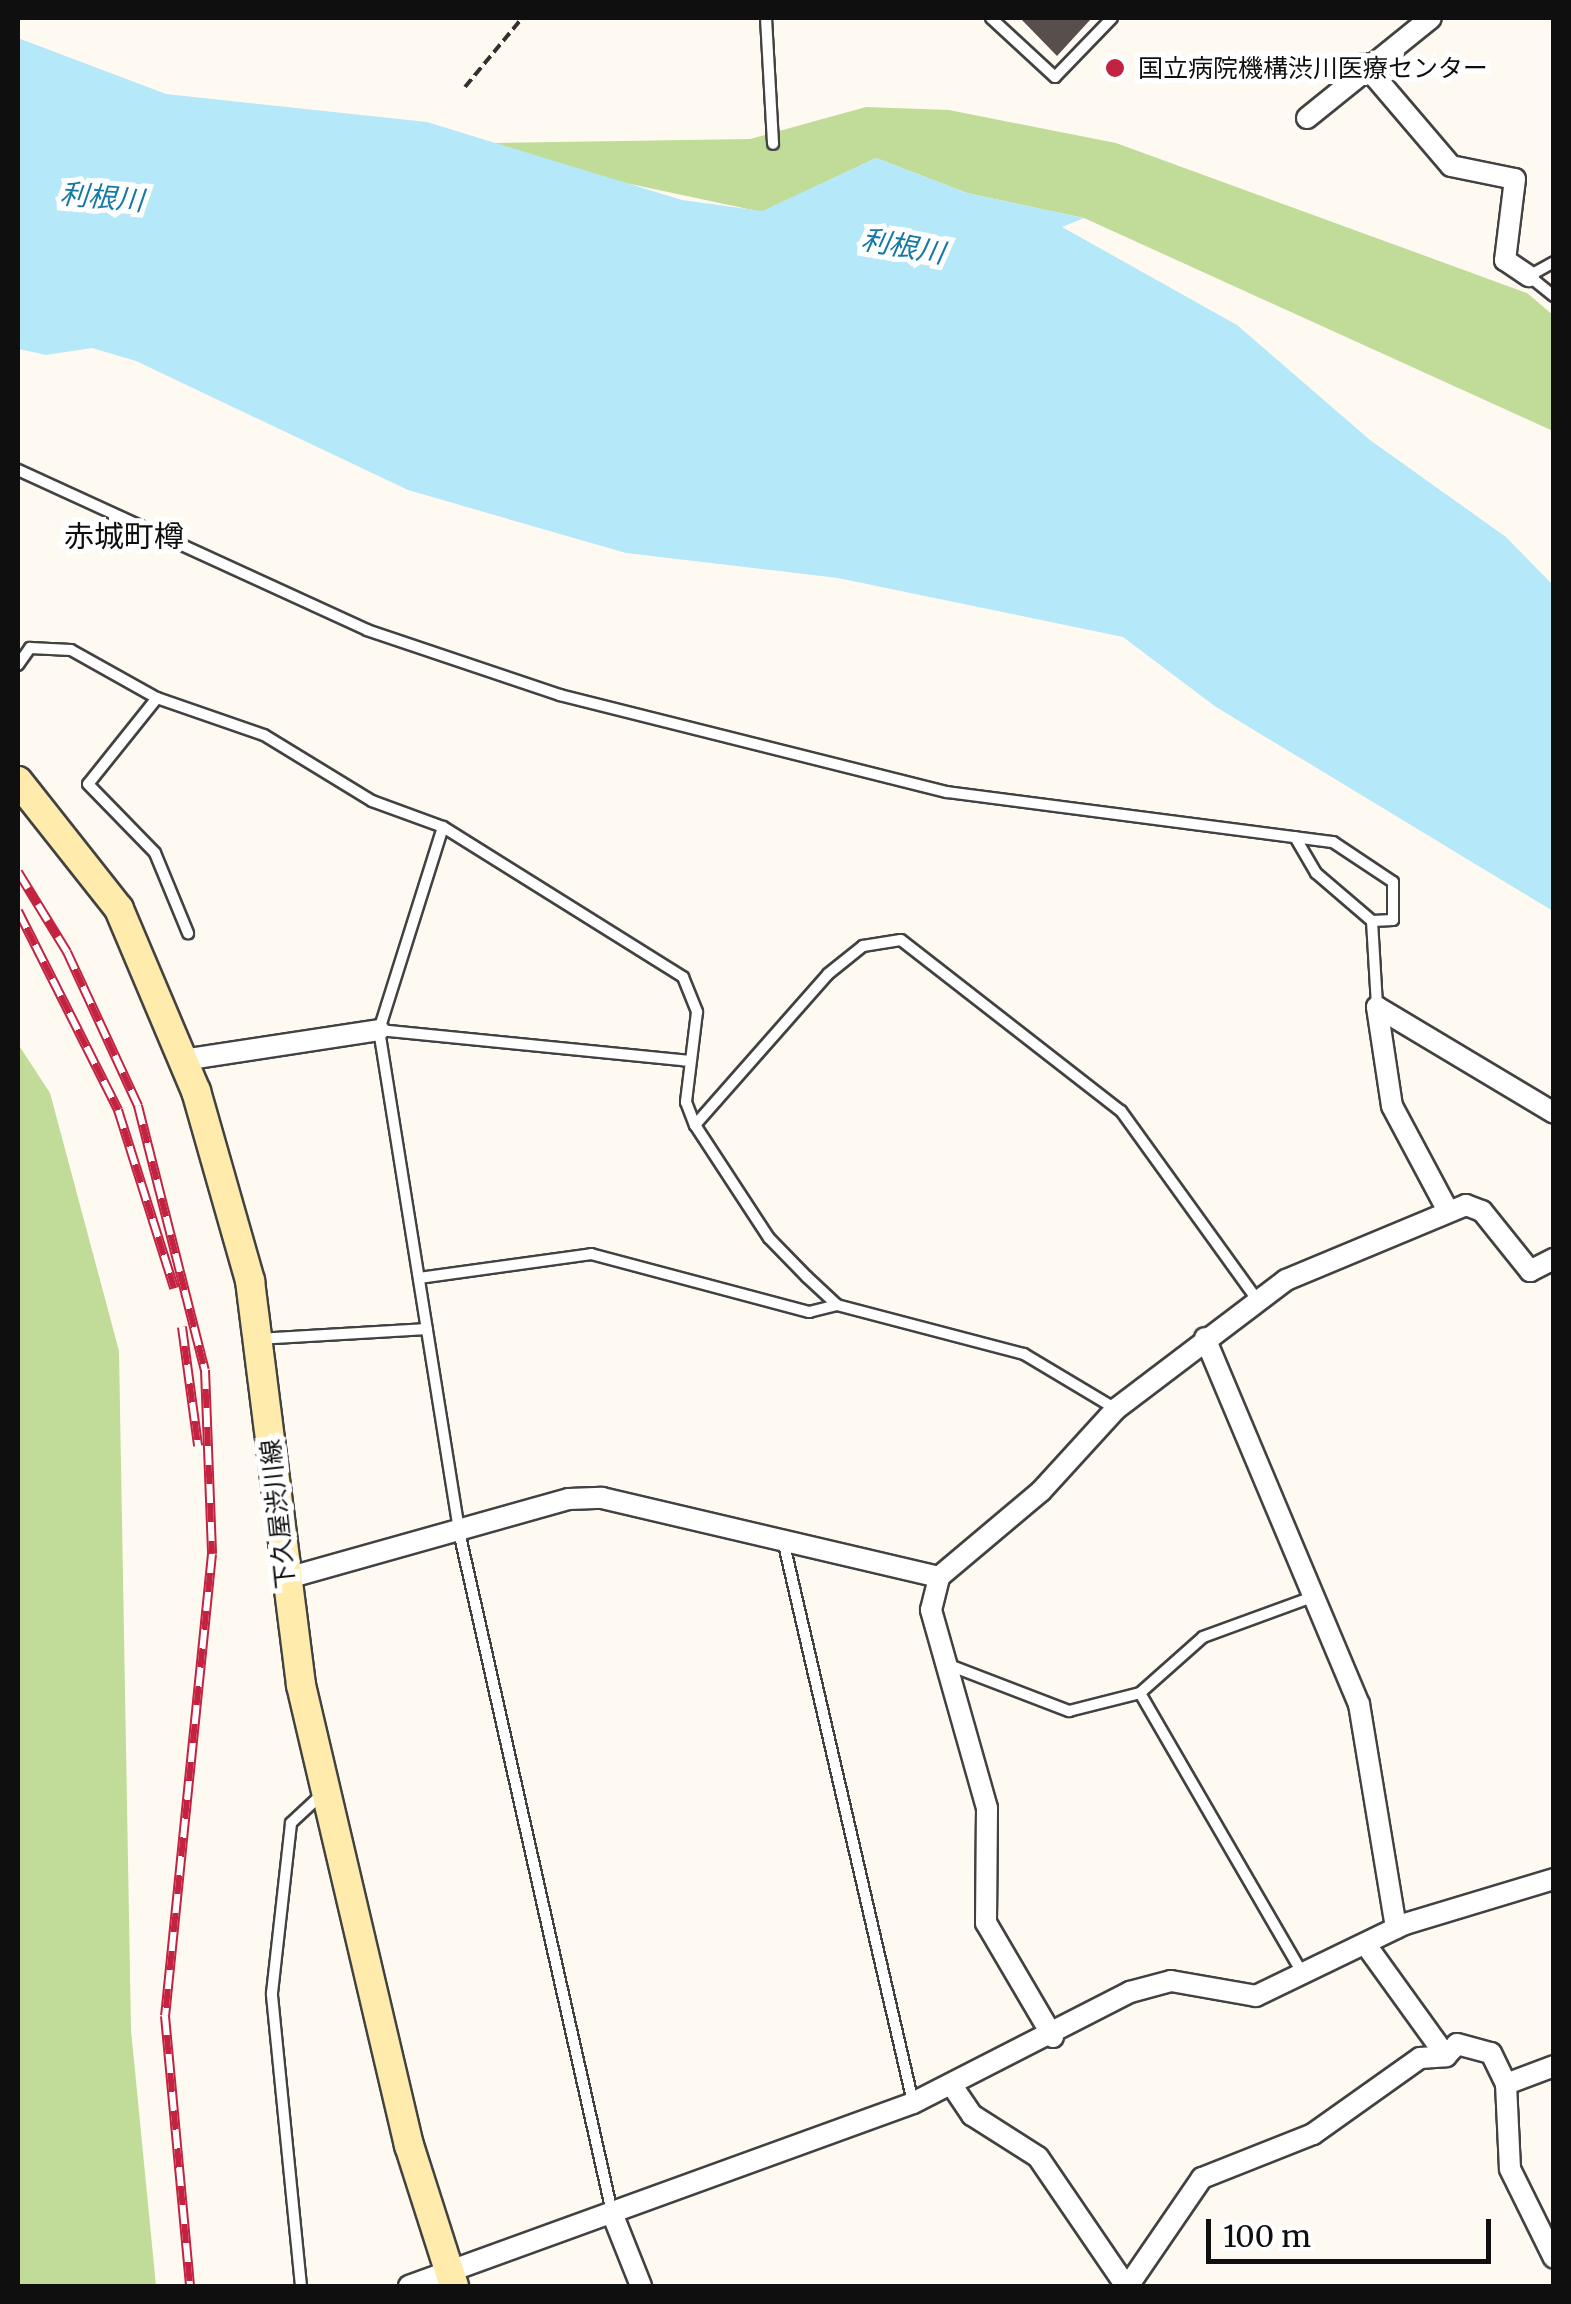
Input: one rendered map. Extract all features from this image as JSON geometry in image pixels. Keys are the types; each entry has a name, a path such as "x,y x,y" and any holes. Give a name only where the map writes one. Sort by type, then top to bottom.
{"main road":[{"name":"下久屋渋川線","path":"18,781 119,909 184,1060 250,1281 284,1579 325,1790 450,2276"}],"street":[{"path":"1308,118 1364,64 1430,18"},
{"path":"1364,64 1452,166 1515,179 1505,260 1528,276"},
{"path":"1378,1007 1554,1113"},
{"path":"1378,1007 1392,1106 1448,1211"},
{"path":"184,1060 379,1030"},
{"path":"1053,2037 986,1923 987,1808 932,1610 939,1577 1041,1491 1116,1409 1255,1297 1448,1211 1474,1204 1530,1271 1554,1259"},
{"path":"1205,1338 1360,1704 1396,1928"},
{"path":"284,1579 460,1536 570,1498 602,1498 939,1577"},
{"path":"409,2286 450,2276 612,2212 914,2103 1053,2037 1152,1984 1256,1996 1396,1928 1554,1879"},
{"path":"1366,1945 1446,2056"},
{"path":"953,2087 972,2115 1038,2157 1127,2286 1202,2178 1282,2150 1420,2058 1446,2056 1457,2044 1491,2053 1506,2084 1510,2169 1554,2258"},
{"path":"1506,2084 1554,2066"},
{"path":"612,2212 641,2286"}],"lane":[{"path":"766,18 773,144"},
{"path":"991,18 1055,77 1112,18"},
{"path":"1554,262 1528,276 1554,296"},
{"path":"18,470 367,630 560,695 946,792 1295,837 1332,842 1393,882 1393,920 1372,921 1316,873 1295,837"},
{"path":"18,665 30,648 71,650 157,698 264,735 372,801 444,827 683,978 698,1012 688,1062 694,1124 770,1238 837,1305"},
{"path":"157,698 88,784 155,853 188,933"},
{"path":"444,827 379,1030 460,1536 612,2212"},
{"path":"1372,921 1378,1007"},
{"path":"694,1124 828,974 863,946 901,940 1122,1111 1255,1297"},
{"path":"379,1030 688,1062"},
{"path":"419,1278 591,1254 809,1312 837,1305 1024,1354 1116,1409"},
{"path":"257,1339 427,1329"},
{"path":"783,1540 914,2103"},
{"path":"948,1665 1069,1710 1140,1692 1203,1636 1316,1596"},
{"path":"1140,1692 1303,1974"},
{"path":"301,2286 272,1993 291,1823 325,1790"}],"path":[{"path":"465,87 522,18"}],"green space":[{"path":"866,107 949,110 1116,143 1527,293 1553,315 1553,431 1084,218 967,193 876,158 762,212 588,175 492,143 750,139"},
{"path":"18,1044 50,1093 119,1351 131,2030 156,2286 18,2286"}],"water":[{"name":"利根川","path":"18,38 166,94 427,122 682,200 762,211 876,158 967,193 1084,218 1062,227 1237,325 1370,440 1506,537 1553,585 1553,911 1216,707 1123,637 838,578 626,553 408,490 136,361 92,348 46,355 19,349"}],"building":[{"path":"1020,18 1088,18 1090,20 1057,56"}],"railway":[{"path":"18,872 67,952 138,1106 205,1370 212,1554 165,2016 190,2286"},
{"path":"18,911 118,1110 174,1288"},
{"path":"182,1327 198,1446"}],"place":[{"name":"国立病院機構渋川医療センター","path":"1115,68"}],"district":[{"name":"赤城町樽","path":"124,536"}]}
